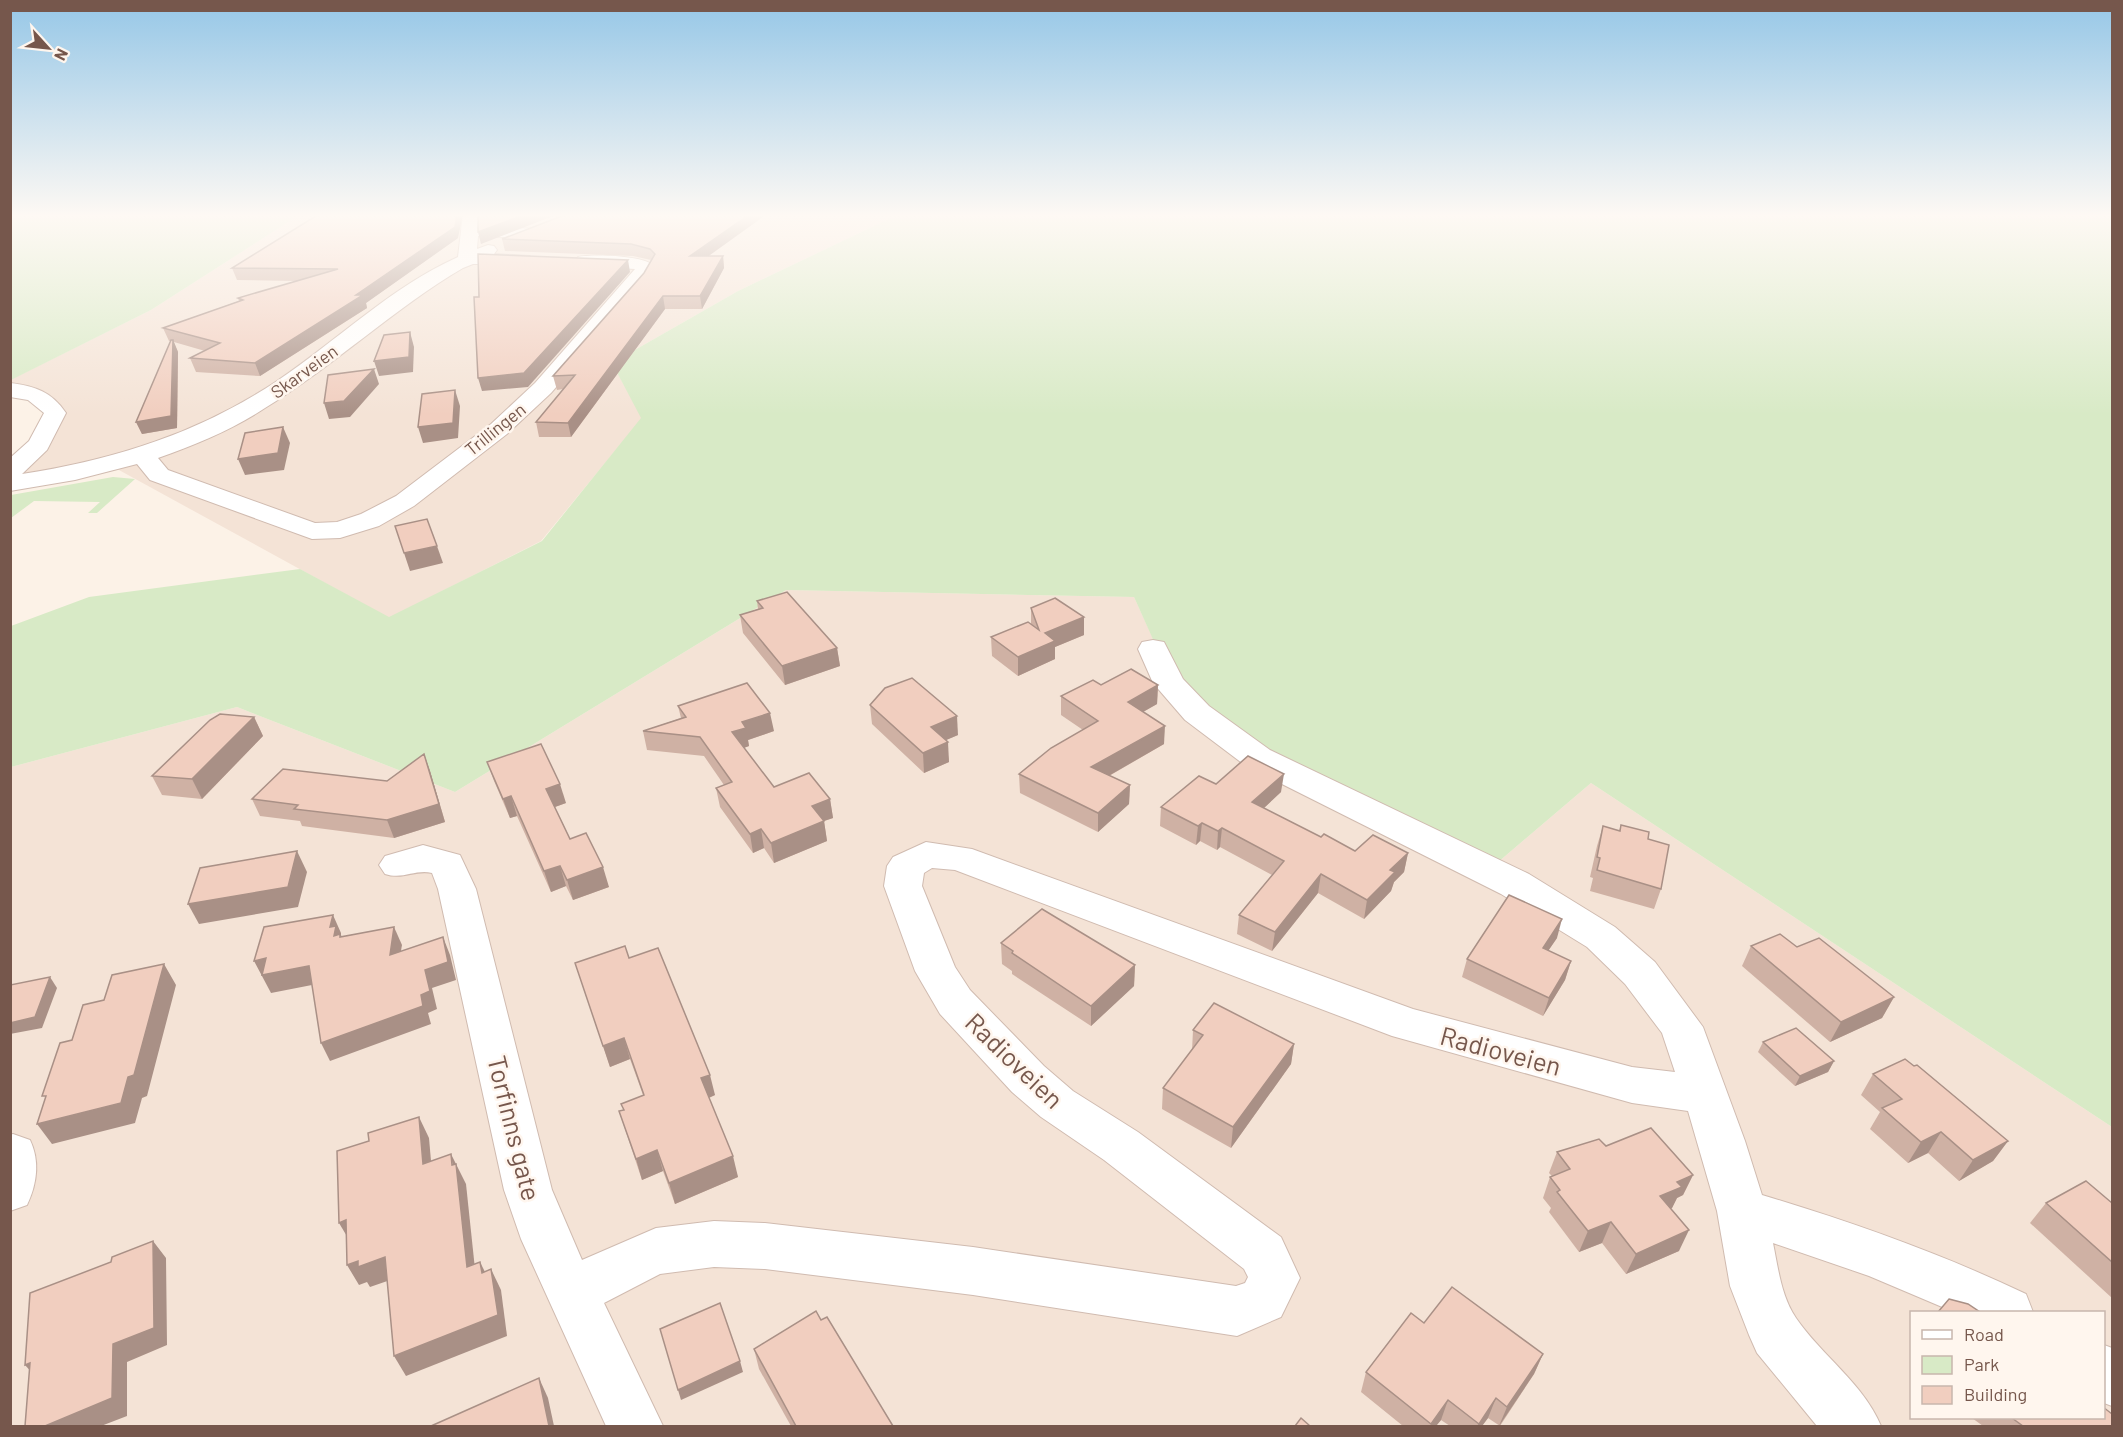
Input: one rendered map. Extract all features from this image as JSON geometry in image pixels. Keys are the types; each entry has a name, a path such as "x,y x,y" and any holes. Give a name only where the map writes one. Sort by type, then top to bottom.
{"street":[{"name":"Skarveien","path":"10,483 83,472 143,456 186,440 259,403 430,281"},
{"name":"Trillingen","path":"143,456 159,475 312,531 356,526 383,515 432,481 518,412 637,281"},
{"path":"10,390 34,393 48,400 55,413 39,445 10,471"},
{"path":"1153,649 1169,683 1197,713 1258,758 1515,884 1601,937 1640,973 1681,1027 1742,1211 1756,1286 1776,1335 1853,1426"},
{"name":"Radioveien","path":"574,1292 615,1269 656,1251 714,1244 765,1246 973,1272 1237,1311 1263,1300 1274,1278 1263,1252 1121,1146 1058,1104 1028,1079 955,1002 936,971 903,886 906,866 926,855 959,858 1407,1024 1632,1085 1705,1095"},
{"name":"Torfinns gate","path":"398,865 423,858 447,864 458,889 528,1190 546,1239 574,1292 635,1426"},
{"path":"1742,1211 1813,1232 1890,1260 2005,1311"}],"shaded area":[{"path":"196,281 759,281 612,363 642,418 541,541 389,618 108,464 11,482 47,418 45,398 11,393 10,380 151,310"},
{"path":"786,590 1134,597 1183,704 1490,869 1591,783 2112,1127 2112,1426 11,1426 11,767 237,707 455,792"}],"green space":[{"path":"11,281 196,281 151,310 11,380"},
{"path":"759,281 2112,281 2112,1127 1591,783 1490,869 1182,704 1134,597 786,590 455,792 237,707 11,767 11,626 89,597 300,569 389,617 542,541 641,418 612,363"},
{"path":"113,477 135,479 97,513 88,513 100,502 34,501 11,518 11,495"}],"building":[{"path":"296,281 376,281 356,295 363,295 255,363 190,358 220,343 163,328 243,300 238,298"},
{"path":"479,281 609,281 524,373 478,378 474,297 479,297"},
{"path":"637,281 709,281 700,296 663,296 568,423 536,422 575,375 553,376"},
{"path":"410,332 409,357 374,361 384,335"},
{"path":"171,340 173,340 171,416 136,422"},
{"path":"374,369 344,401 324,403 328,375"},
{"path":"455,390 453,423 418,427 422,394"},
{"path":"283,427 278,453 238,459 245,433"},
{"path":"427,519 437,546 404,553 395,526"},
{"path":"787,592 837,648 782,666 740,615 763,608 757,601"},
{"path":"1055,598 1084,617 1045,633 1055,641 1018,657 991,637 1028,622 1039,630 1031,608"},
{"path":"1131,669 1158,685 1128,702 1165,726 1091,767 1130,785 1098,813 1019,774 1051,748 1098,721 1061,696 1093,680 1101,685"},
{"path":"912,678 957,716 931,727 948,742 923,753 870,705 885,688"},
{"path":"747,683 770,713 742,722 746,728 732,732 774,787 809,773 830,799 812,806 824,821 771,843 761,829 750,834 716,788 732,782 700,737 643,731 686,717 678,706"},
{"path":"220,714 254,717 192,779 152,776 210,720"},
{"path":"541,744 560,784 546,789 570,839 586,833 603,867 567,880 560,866 544,871 511,796 503,799 487,762"},
{"path":"424,754 439,804 387,820 294,809 298,805 252,799 283,769 387,781"},
{"path":"1248,756 1284,774 1252,802 1321,837 1324,834 1355,851 1373,835 1408,853 1390,870 1395,872 1367,900 1321,874 1275,932 1239,915 1284,861 1222,828 1218,831 1202,823 1198,826 1161,807 1199,776 1216,784"},
{"path":"1621,825 1649,832 1648,839 1669,845 1661,889 1597,870 1603,826 1620,831"},
{"path":"297,851 288,887 188,904 200,868"},
{"path":"1509,895 1562,919 1543,948 1571,961 1549,998 1467,959"},
{"path":"1042,909 1135,965 1091,1006 1012,953 1013,951 1001,943"},
{"path":"333,915 330,927 336,926 334,936 340,934 340,937 394,927 390,955 443,937 448,962 425,970 430,991 421,995 423,1006 321,1043 309,966 262,975 266,958 254,961 264,927"},
{"path":"1780,934 1797,947 1819,938 1894,997 1841,1022 1751,946"},
{"path":"625,946 629,958 658,948 710,1075 701,1078 733,1156 669,1183 657,1150 636,1159 619,1111 624,1110 621,1104 644,1095 624,1038 603,1046 575,963"},
{"path":"164,964 134,1075 128,1077 121,1103 37,1124 46,1096 42,1096 60,1043 72,1040 83,1005 104,1000 112,975"},
{"path":"50,977 35,1017 10,1023 10,985"},
{"path":"1214,1003 1294,1044 1233,1127 1163,1088 1203,1035 1193,1030"},
{"path":"1796,1028 1834,1061 1800,1076 1763,1042"},
{"path":"1905,1059 1914,1066 1917,1065 2008,1141 1973,1160 1941,1132 1921,1142 1882,1108 1902,1099 1873,1074"},
{"path":"419,1117 423,1164 451,1154 452,1165 456,1164 467,1267 480,1262 482,1273 491,1269 498,1315 394,1356 385,1257 358,1267 358,1261 347,1265 346,1220 339,1223 337,1151 369,1141 368,1133"},
{"path":"1651,1128 1693,1175 1677,1182 1682,1187 1660,1196 1689,1230 1636,1254 1611,1222 1588,1231 1557,1192 1560,1190 1550,1177 1570,1169 1557,1152 1599,1139 1606,1146"},
{"path":"2086,1181 2112,1203 2112,1262 2046,1203"},
{"path":"153,1241 154,1328 113,1344 112,1398 45,1426 25,1426 30,1363 25,1365 30,1293 111,1262 112,1257"},
{"path":"1452,1287 1543,1354 1507,1407 1496,1398 1479,1424 1448,1400 1431,1424 1366,1372 1411,1313 1424,1323"},
{"path":"1949,1299 1968,1304 1978,1311 1939,1311"},
{"path":"720,1303 740,1361 678,1390 660,1329"},
{"path":"816,1311 821,1320 827,1317 893,1426 796,1426 754,1349"},
{"path":"539,1378 549,1426 431,1426"},
{"path":"2105,1409 2112,1414 2112,1426 2023,1426 2013,1419 2105,1419"},
{"path":"1301,1418 1310,1426 1295,1426"}]}
